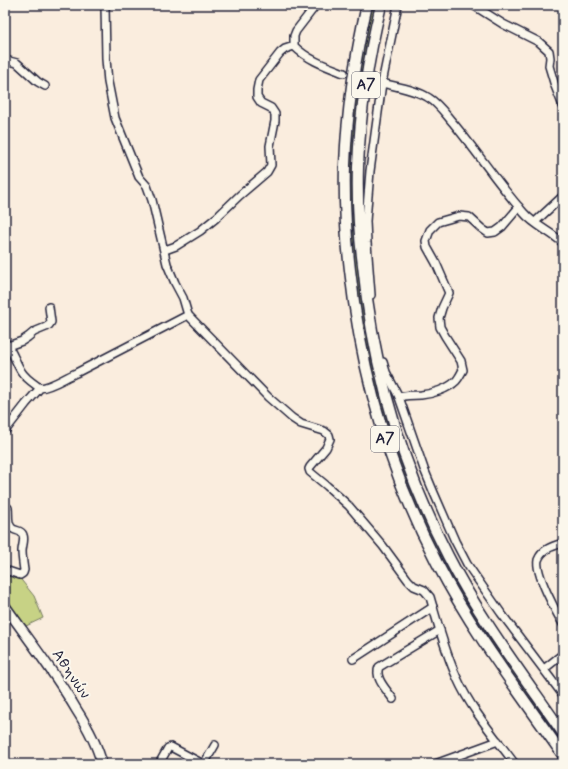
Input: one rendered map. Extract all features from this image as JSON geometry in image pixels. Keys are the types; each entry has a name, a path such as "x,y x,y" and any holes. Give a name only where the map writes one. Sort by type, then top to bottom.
{"highway":[{"name":"Α7","path":"367,5 358,48 350,102 345,166 345,196 352,286 361,342 372,395 403,489 437,564 464,612 563,755"},
{"name":"Α7","path":"381,5 369,63 363,103 358,167 358,194 360,242 370,320 385,392 415,483 434,529 449,558 475,605 563,733"},
{"path":"546,709 563,727"}],"main road":[{"name":"Αθηνών","path":"5,606 72,702 93,739 99,752 102,764"}],"street":[{"path":"105,5 108,82 116,118 139,176 147,186 165,250 167,264 183,298 188,315 268,397 292,418 301,424 324,431 329,435 330,439 326,448 310,467 310,472 349,506 383,546 412,585 422,589 430,597 451,664 461,685 476,711 515,764"},
{"path":"316,5 296,31 294,36 294,46 309,58 322,65 344,73"},
{"path":"398,5 382,83 370,171 366,221 372,300 378,345 386,372 399,397 424,469 455,541 478,580 501,613 563,695"},
{"path":"473,5 503,24 538,42 549,51 549,66 563,106"},
{"path":"165,250 176,246 200,231 267,172 271,165 270,146 275,114 271,108 261,103 257,97 259,80 280,53 285,49 294,46"},
{"path":"5,60 17,63 38,82 45,86"},
{"path":"374,81 418,92 429,97 468,141 518,207 527,216 563,243"},
{"path":"535,222 563,196"},
{"path":"399,397 422,395 444,389 456,381 463,370 461,361 440,327 439,318 449,293 436,263 427,247 426,241 430,230 438,222 459,216 469,217 488,233 495,232 502,227 518,207"},
{"path":"49,307 51,322 49,325 34,332 22,341 7,344 25,377 40,388 47,388 188,315"},
{"path":"5,431 40,388"},
{"path":"5,506 8,508 10,527 13,530 19,531 24,536 22,550 23,573 20,575 5,570"},
{"path":"563,543 551,547 543,552 538,560 538,567 550,600 563,624"},
{"path":"353,659 433,606"},
{"path":"393,699 379,678 379,667 440,630"},
{"path":"544,670 563,654"},
{"path":"435,764 498,741"},
{"path":"159,764 167,750 171,747 204,764 215,745"}],"green space":[{"path":"372,5 376,5 367,50 356,249 365,320 380,392 389,424 408,479 418,505 444,560 471,608 563,741 563,747 483,632 441,560 424,525 395,454 374,381 366,343 352,242 350,192 354,106 360,65"},
{"path":"5,576 18,576 34,596 43,618 26,626 5,597"}],"tunnel":[{"path":"344,73 371,80"}]}
